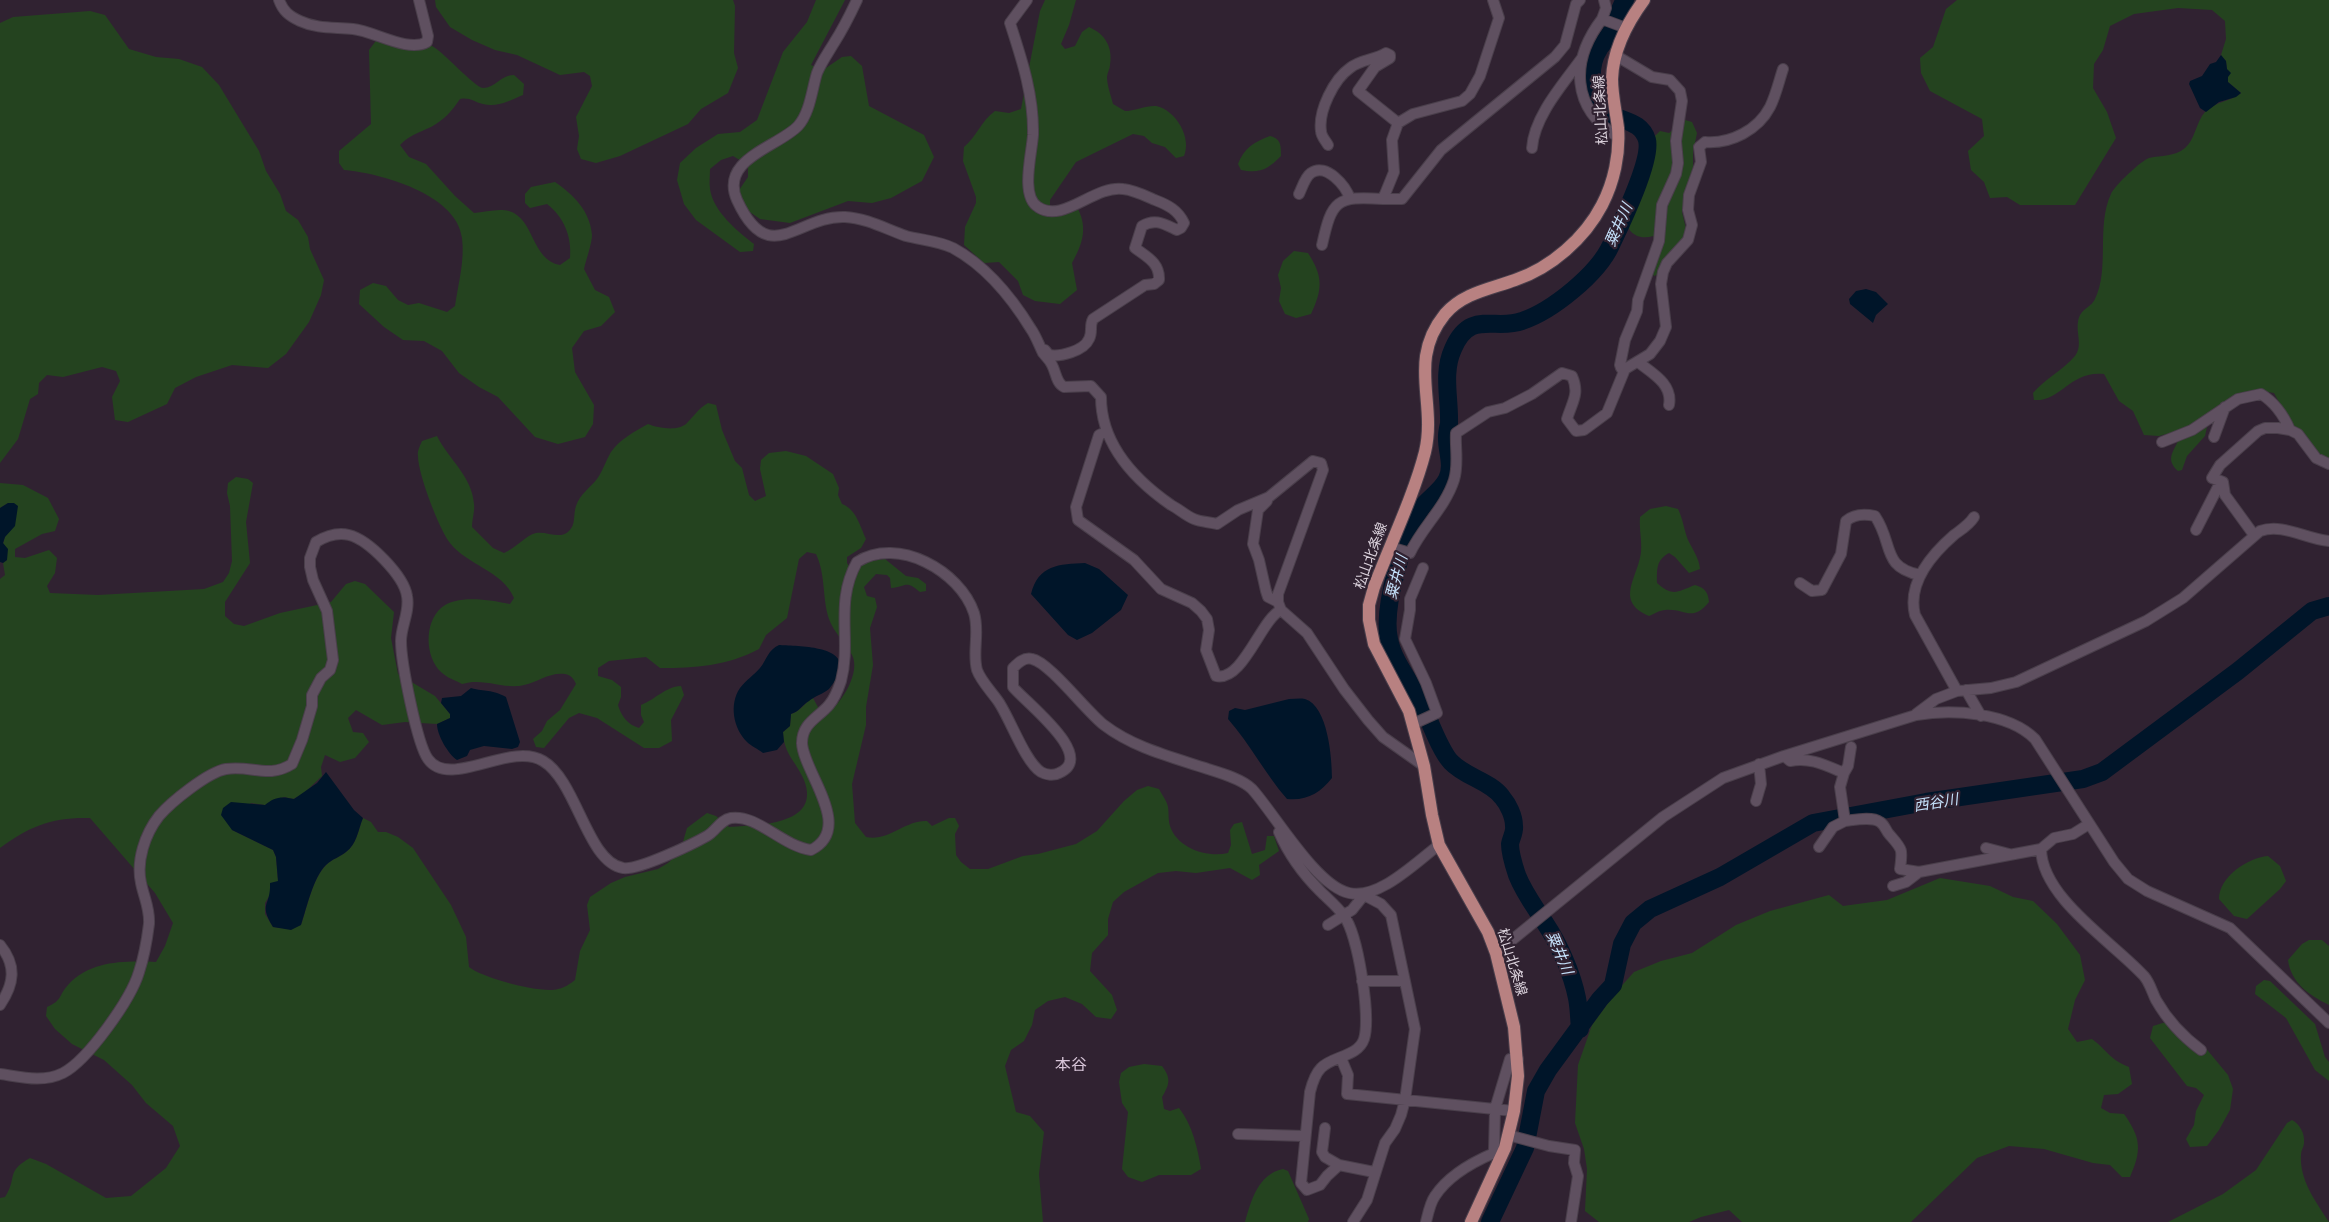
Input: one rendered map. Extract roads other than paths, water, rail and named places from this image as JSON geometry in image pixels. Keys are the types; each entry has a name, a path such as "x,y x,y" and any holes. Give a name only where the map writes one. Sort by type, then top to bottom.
{"main road":[{"name":"松山北条線","path":"1470,1222 1498,1155 1512,1136 1514,1111 1518,1094 1518,1059 1514,1026 1496,953 1480,915 1439,845 1432,816 1418,722 1378,654 1371,633 1369,605 1374,587 1398,550 1424,453 1428,419 1424,375 1425,355 1433,333 1446,314 1463,299 1533,272 1560,255 1586,230 1602,204 1615,169 1618,134 1612,80 1615,55 1622,27 1644,0"}],"street":[{"path":"279,0 283,10 289,15 312,26 335,30 353,29 409,45 422,45 427,42 428,36 419,0"},
{"path":"857,0 847,22 818,70 806,111 800,123 787,136 751,156 737,174 734,184 735,195 745,216 755,229 774,236 833,218 846,217 870,222 906,236 946,244 980,267 1013,301 1052,364 1061,385 1064,387 1091,386 1101,397 1103,421 1120,456 1149,490 1194,519 1217,524 1238,510 1269,497 1304,466 1313,461 1321,463 1323,470 1278,594 1280,606 1262,634 1237,666 1227,675 1216,676 1206,650 1209,630 1207,619 1201,611 1192,603 1161,589 1134,560 1078,520 1076,507 1098,435 1101,434"},
{"path":"1026,0 1010,23 1027,76 1033,134 1028,191 1033,204 1044,211 1059,211 1106,190 1123,188 1167,204 1177,212 1184,223 1177,230 1160,222 1147,223 1142,226 1135,248 1157,265 1160,272 1159,280 1154,284 1145,285 1093,319 1090,324 1088,342 1065,356 1049,355 1039,344"},
{"path":"1383,200 1394,172 1392,140 1398,123 1414,114 1462,101 1470,94 1486,62 1499,18 1493,0"},
{"path":"1322,245 1328,217 1335,206 1350,199 1402,199 1441,150 1555,57 1564,46 1576,4 1580,0"},
{"path":"1604,0 1606,8 1603,20 1592,32 1582,58 1580,81 1586,106 1592,117 1618,134"},
{"path":"1603,20 1622,27"},
{"path":"1328,144 1321,130 1324,107 1328,97 1349,68 1359,62 1386,53 1390,55 1390,58 1375,66 1358,91 1398,123"},
{"path":"1615,55 1652,77 1670,80 1680,91 1682,101 1676,141 1678,163 1676,174 1662,205 1659,241 1638,300 1637,310 1625,340 1620,365 1621,368 1625,369"},
{"path":"1532,148 1536,130 1554,95 1582,58"},
{"path":"1398,550 1410,553 1417,538 1440,508 1455,479 1457,464 1456,433 1460,429 1488,412 1505,408 1532,394 1562,373 1572,376 1577,389 1576,398 1567,419 1569,425 1576,431 1584,430 1610,409 1625,369 1650,354 1660,341 1666,327 1661,284 1663,272 1668,263 1688,240 1692,225 1688,210 1689,195 1701,162 1699,147 1705,142 1723,142 1736,138 1761,120 1770,107 1783,70"},
{"path":"1299,194 1309,174 1316,170 1322,170 1342,183 1350,199"},
{"path":"1638,362 1664,383 1671,396 1669,405"},
{"path":"2162,442 2192,430 2238,399 2261,394 2270,399 2284,417 2290,430"},
{"path":"1101,397 1096,407 1101,434 1111,450 1120,456"},
{"path":"2214,437 2225,407"},
{"path":"2254,535 2225,495 2223,482 2212,478 2220,465 2265,428 2290,430 2298,434 2316,458 2329,464"},
{"path":"2196,530 2220,481"},
{"path":"1269,497 1267,503 1258,510 1253,544 1268,597 1280,606 1307,633 1344,689 1383,737 1424,766"},
{"path":"1800,583 1812,591 1822,590 1841,554 1846,521 1850,518 1866,514 1875,516 1882,525 1895,563 1905,572 1920,575"},
{"path":"1974,517 1970,523 1938,551 1920,575 1912,606 1915,615 1962,690 1981,716"},
{"path":"1916,715 1936,699 1962,690 1997,687 2016,682 2146,621 2182,598 2254,535 2268,528 2280,528 2318,540 2329,541"},
{"path":"0,1074 36,1079 63,1073 77,1063 92,1046 110,1025 124,1003 139,973 147,937 148,905 142,886 140,862 152,826 170,804 205,779 225,769 270,773 292,764 302,740 312,706 312,695 321,678 330,670 332,660 327,611 313,580 310,558 316,542 334,534 348,534 373,549 404,586 408,607 402,629 402,654 418,735 429,760 436,767 447,770 460,770 501,758 538,757 557,771 601,854 615,866 624,869 647,863 697,841 708,835 721,822 731,818 741,818 761,825 780,839 798,848 811,850 823,841 826,832 826,808 822,792 804,752 802,745 803,731 809,722 829,705 836,695 846,655 843,609 848,586 858,562 877,554 895,554 931,564 944,572 966,597 974,613 977,627 978,671 999,702 1032,763 1041,772 1050,775 1065,770 1070,761 1071,750 1064,740 1013,687 1013,668 1020,661 1031,658 1044,664 1091,713 1119,736 1134,744 1226,775 1251,788 1277,824 1307,859 1336,887 1347,893 1364,895 1381,904 1391,915 1415,1029 1405,1100 1395,1129 1385,1143 1374,1172 1367,1200 1354,1222"},
{"path":"1418,722 1438,713 1405,639 1410,598 1423,568"},
{"path":"1496,953 1530,923 1663,817 1723,778 1784,756 1916,715 1934,712 1981,716 2014,723 2026,729 2058,773 2114,862 2128,879 2146,891 2230,928 2329,1023"},
{"path":"1844,817 1840,787 1844,772 1848,766 1851,747"},
{"path":"1784,756 1790,761 1804,758 1844,772"},
{"path":"1756,801 1761,784 1759,764"},
{"path":"1819,847 1833,827 1844,817 1879,821 1900,846 1902,852 1900,869 1919,872 2010,854 2041,850 2054,838 2073,834 2089,824"},
{"path":"1277,824 1282,839 1299,868 1344,916 1350,927 1362,981 1365,1014 1364,1040 1357,1048 1321,1068 1310,1092 1300,1177 1303,1188 1307,1190 1314,1189 1340,1166"},
{"path":"1328,925 1344,916 1361,901 1364,895 1377,890 1439,845"},
{"path":"1986,848 2010,854"},
{"path":"2041,850 2041,858 2050,882 2062,897 2145,977 2170,1024 2201,1050"},
{"path":"1299,868 1307,859"},
{"path":"1893,886 1906,882 1919,872"},
{"path":"0,945 8,960 12,974 11,986 0,1005"},
{"path":"1362,981 1404,981"},
{"path":"1341,1058 1348,1075 1347,1094 1514,1111"},
{"path":"1426,1222 1434,1196 1447,1182 1474,1162 1498,1155 1495,1109 1510,1059 1518,1059"},
{"path":"1324,1128 1322,1152 1326,1157 1340,1166 1374,1172"},
{"path":"1238,1134 1304,1136"},
{"path":"1512,1136 1574,1150 1574,1163 1578,1176 1571,1222"}],"water":[{"path":"2221,55 2226,61 2227,69 2231,73 2228,77 2228,82 2241,93 2236,97 2219,102 2206,112 2200,108 2189,84 2190,81 2202,76 2210,64 2216,62"},
{"path":"1866,289 1876,292 1888,304 1876,315 1873,323 1850,304 1849,299 1856,291"},
{"path":"8,503 14,503 18,506 15,526 5,537 3,543 8,549 7,560 3,563 0,562 0,508"},
{"path":"1085,563 1099,569 1128,595 1121,610 1092,633 1077,640 1068,635 1031,594 1034,584 1044,572 1067,564"},
{"path":"779,645 817,648 827,651 835,655 839,661 840,669 829,689 811,699 791,714 790,726 783,732 784,742 777,750 763,753 747,742 738,730 734,716 734,701 740,688 760,668 772,649"},
{"path":"471,688 501,694 506,697 520,742 518,747 512,749 484,746 470,750 467,756 457,760 450,753 441,739 437,728 437,724 450,718 450,714 441,703 442,698 461,696"},
{"path":"1289,699 1305,699 1313,704 1324,722 1330,746 1332,778 1318,792 1301,799 1287,799 1228,719 1229,711 1235,708 1245,710"},
{"path":"326,772 354,810 363,818 355,841 350,849 328,863 317,877 301,925 291,930 273,927 266,913 266,908 270,883 278,881 276,857 273,850 232,830 221,815 223,808 231,802 265,805 278,798 294,799 317,783"}],"waterway":[{"name":"粟井川","path":"1580,1029 1579,1010 1572,979 1560,949 1523,888 1512,859 1510,844 1514,828 1510,810 1497,792 1463,772 1447,756 1438,741 1420,700 1394,655 1389,639 1388,625 1396,572 1408,535 1422,507 1442,487 1449,474 1447,377 1453,349 1467,329 1475,325 1522,321 1547,309 1573,290 1596,268 1605,256 1635,192 1645,162 1647,140 1644,133 1635,125 1612,115 1601,107 1592,82 1595,56 1610,34 1625,0"},
{"name":"西谷川","path":"1490,1222 1525,1148 1536,1091 1548,1070 1600,999 1613,985 1622,944 1633,923 1650,909 1720,877 1813,823 1926,802 2083,779 2102,772 2238,671 2312,611 2329,606"}],"district":[{"name":"本谷","path":"1071,1065"}]}
